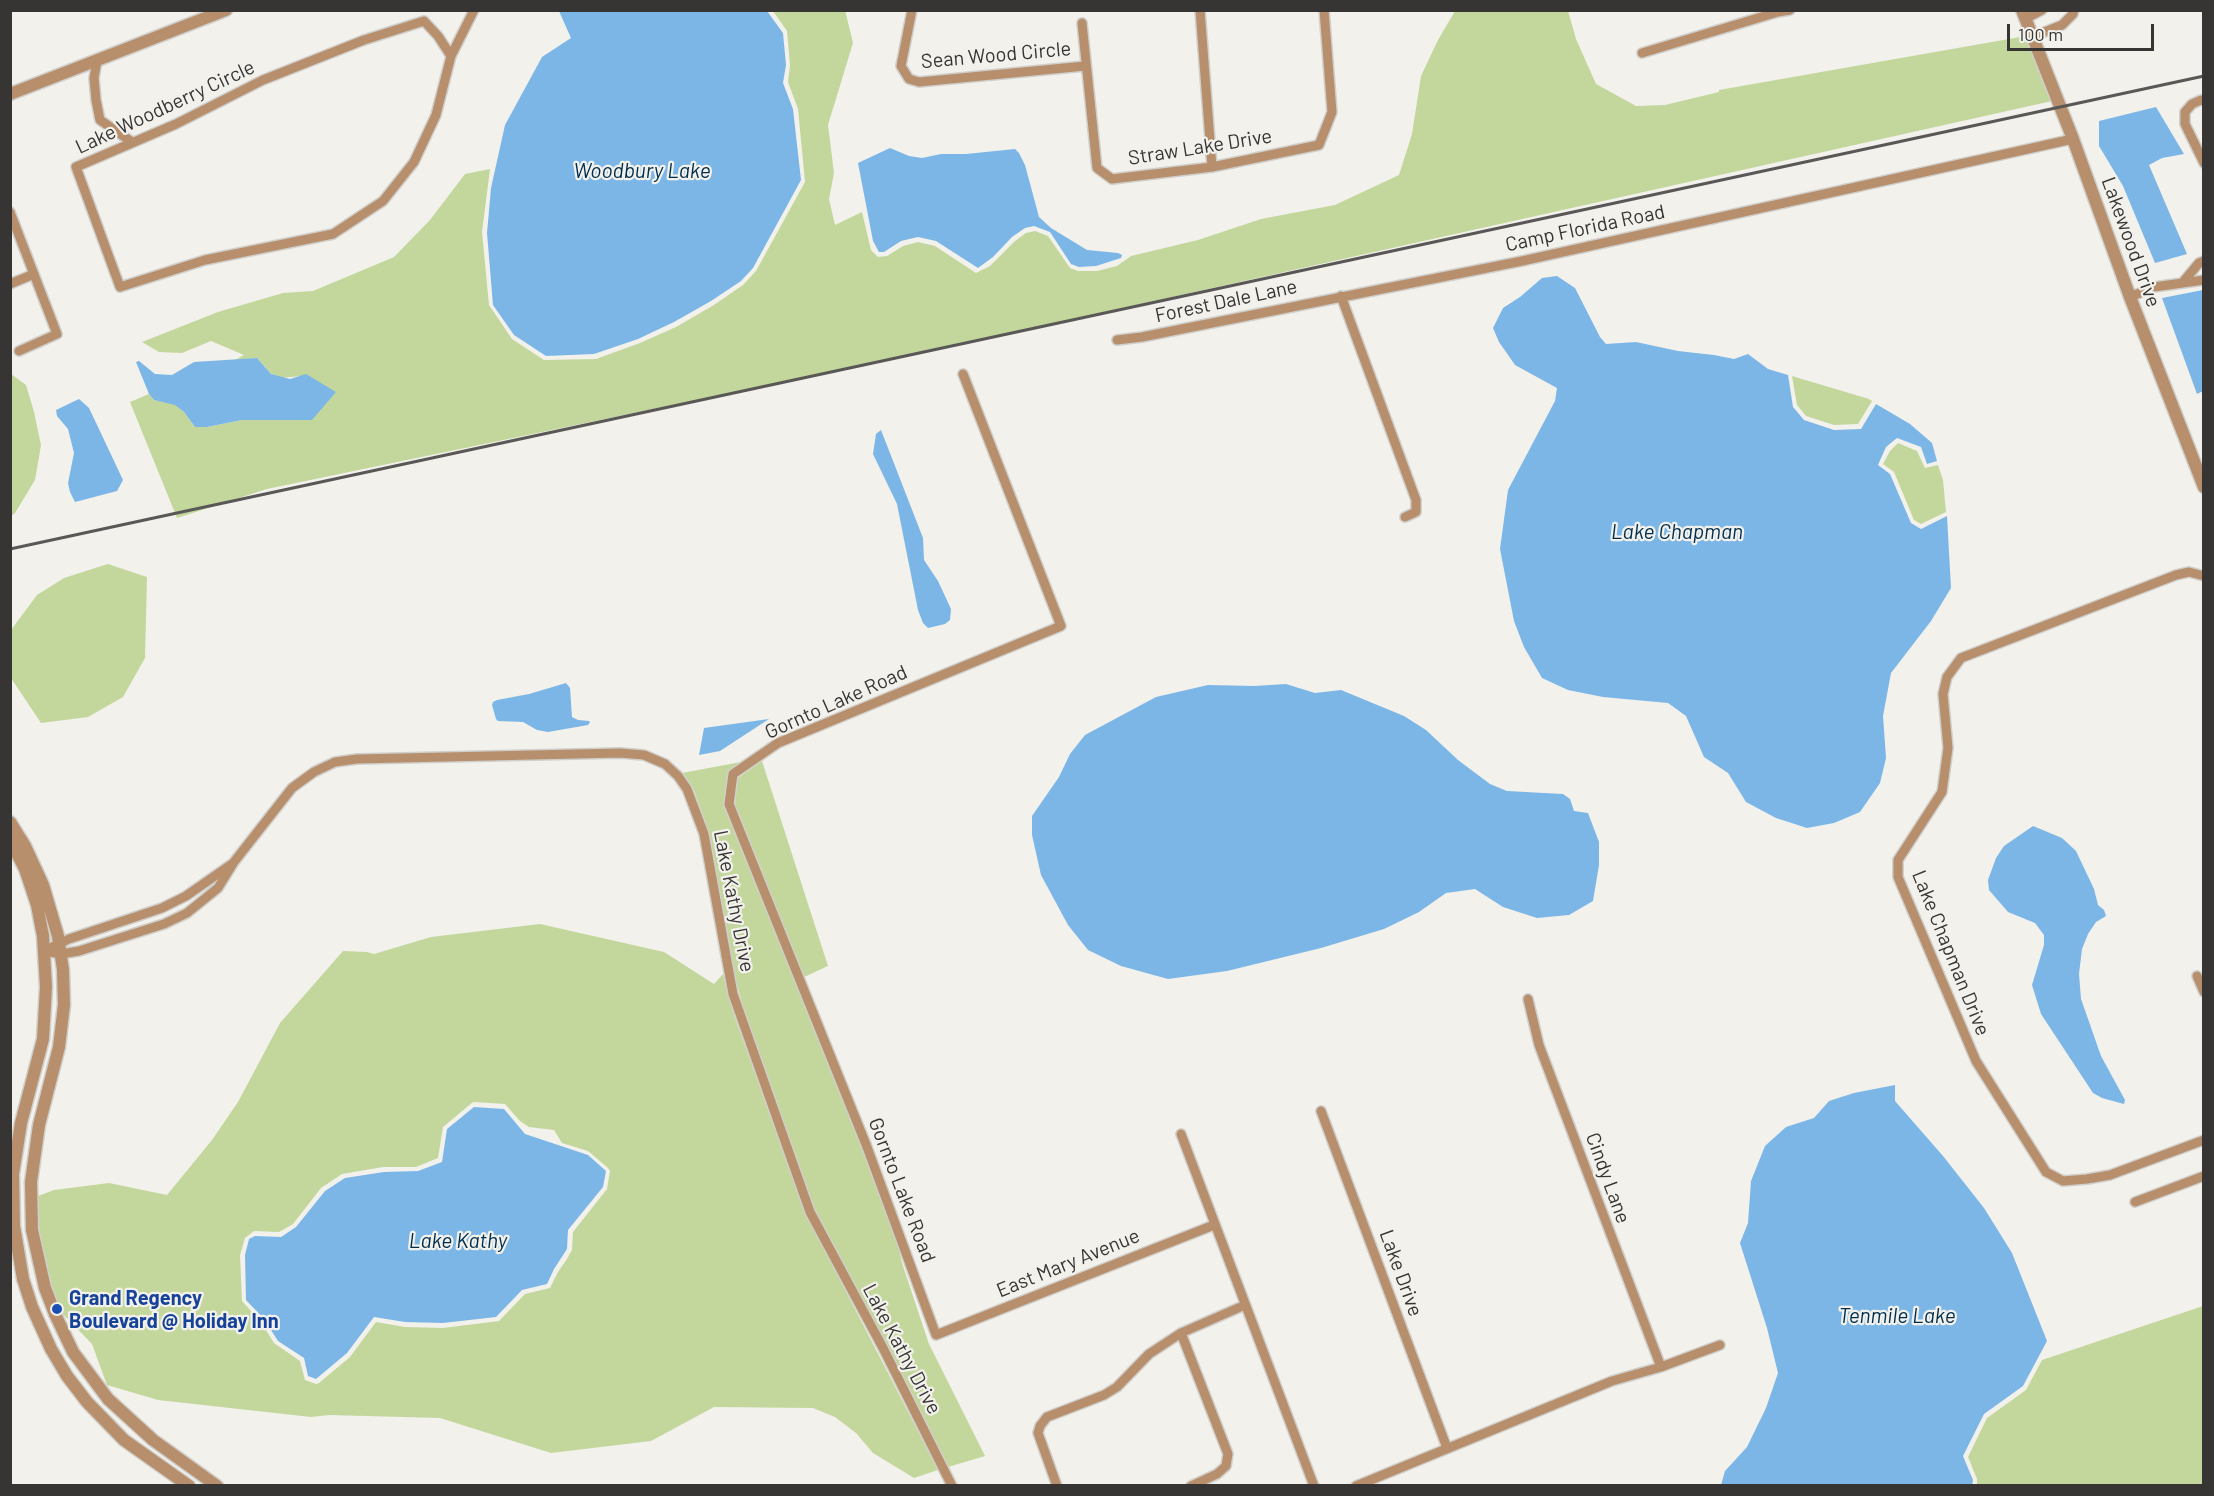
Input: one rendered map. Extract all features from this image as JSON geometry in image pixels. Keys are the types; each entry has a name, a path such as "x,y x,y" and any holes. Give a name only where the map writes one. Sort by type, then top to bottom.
{"street":[{"path":"10,94 226,10"},
{"name":"Lake Woodberry Circle","path":"451,56 438,36 424,21 364,40 263,80 176,124 76,167 120,287 205,260 333,234 383,201 414,162 436,115 451,56 474,10"},
{"name":"Sean Wood Circle","path":"912,10 901,66 909,79 919,82 1085,66"},
{"path":"1200,10 1212,167"},
{"name":"Straw Lake Drive","path":"1082,23 1097,168 1112,179 1212,167 1319,145 1332,112 1324,10"},
{"path":"1642,53 1778,11 1790,10"},
{"path":"2024,15 2042,10"},
{"path":"2032,37 2062,25 2074,10"},
{"name":"Lakewood Drive","path":"2024,15 2204,487"},
{"path":"98,61 94,78 100,120 132,142"},
{"path":"2204,101 2192,104 2185,112 2185,124 2204,163"},
{"path":"2194,143 2204,137"},
{"name":"Camp Florida Road","path":"1341,296 1522,261 2073,139"},
{"path":"10,212 57,334 19,351"},
{"path":"2183,282 2199,263 2204,261"},
{"path":"10,284 34,274"},
{"path":"2130,297 2154,287 2204,280"},
{"path":"1341,296 1416,500 1416,512 1405,517"},
{"name":"Forest Dale Lane","path":"1117,340 1142,337 1341,296"},
{"name":"Gornto Lake Road","path":"936,1335 863,1136 729,804 733,774 778,743 1061,626 963,374"},
{"name":"Lake Chapman Drive","path":"2204,576 2189,572 2176,575 1961,658 1947,677 1943,694 1948,748 1942,792 1898,860 1898,877 1976,1061 2046,1172 2062,1181 2110,1175 2204,1140"},
{"name":"Lake Kathy Drive","path":"60,948 80,951 179,917 209,897 226,878 234,862 298,783 321,767 343,760 620,753 644,755 655,759 673,771 687,789 704,834 733,994 810,1212 883,1348 951,1485"},
{"path":"10,822 39,875 48,902 60,948 64,986 62,1025 55,1070 39,1125 31,1182 34,1246 45,1288 74,1352 108,1400 153,1440 217,1485"},
{"path":"10,840 32,889 40,922 44,951 46,1004 43,1039 21,1124 13,1174 14,1226 23,1279 35,1314 51,1349 67,1376 87,1402 124,1440 189,1485"},
{"name":"Lake Kathy Drive","path":"44,951 60,948 162,908 191,893 234,862"},
{"path":"2197,976 2204,992"},
{"name":"Cindy Lane","path":"1528,999 1539,1045 1661,1367"},
{"name":"Lake Drive","path":"1321,1111 1447,1448"},
{"path":"1181,1134 1314,1485"},
{"path":"2135,1202 2204,1176"},
{"name":"East Mary Avenue","path":"936,1335 1214,1225"},
{"path":"1057,1485 1038,1433 1047,1417 1104,1395 1118,1387 1149,1354 1181,1333 1245,1305"},
{"path":"1181,1333 1228,1454 1226,1466 1218,1474 1191,1485"},
{"path":"1356,1485 1612,1380 1661,1367 1719,1345"}],"green space":[{"path":"845,10 853,43 828,125 834,173 829,199 835,225 862,212 871,250 878,257 887,256 903,246 918,242 935,246 976,273 990,266 1026,233 1035,231 1048,236 1070,268 1078,271 1097,271 1117,266 1131,256 1198,240 1261,219 1335,205 1399,175 1412,134 1421,76 1455,11 1568,11 1576,39 1596,84 1636,106 1665,105 1719,92 1719,90 2026,36 2052,101 885,361 267,489 177,518 130,402 149,394 154,400 175,404 195,427 242,420 312,420 301,376 281,378 271,374 257,358 235,360 244,355 211,341 182,353 159,352 142,342 218,312 283,293 313,291 394,257 430,220 465,174 490,169 482,232 489,305 512,339 544,360 596,359 676,327 743,285 756,271 805,182 798,109 788,82 790,65 787,31 773,11"},
{"path":"11,374 26,385 41,445 35,480 11,516"},
{"path":"1792,376 1872,401 1858,424 1834,425 1806,416 1797,405"},
{"path":"1898,443 1917,451 1925,468 1938,465 1943,480 1946,512 1921,524 1914,520 1894,472 1883,464 1890,451"},
{"path":"108,564 147,577 145,658 123,697 88,717 41,723 11,678 11,630 37,595 64,578"},
{"path":"762,761 828,966 804,977 735,804 738,778"},
{"path":"741,762 728,773 725,806 862,1149 899,1249 929,1344 985,1456 948,1467 885,1341 815,1210 745,1014 733,970 709,833 695,793 682,773"},
{"path":"540,924 664,952 714,984 723,974 735,1018 806,1214 938,1470 914,1478 873,1453 856,1433 835,1417 813,1408 714,1407 651,1441 551,1453 440,1418 329,1415 311,1417 158,1400 107,1385 92,1344 58,1309 39,1245 36,1210 38,1196 54,1190 109,1183 167,1195 212,1140 238,1102 280,1023 343,951 374,954 431,937","holes":["473,1102 505,1104 520,1121 529,1127 554,1130 562,1143 588,1151 610,1171 607,1189 573,1232 572,1250 550,1288 525,1294 499,1321 443,1328 405,1327 376,1322 350,1357 319,1383 305,1380 300,1361 274,1343 261,1322 242,1301 240,1255 245,1238 254,1231 279,1232 293,1224 321,1188 342,1174 383,1167 416,1167 438,1158 443,1127"]},
{"path":"2203,1306 2203,1485 1977,1485 1977,1479 1968,1457 1987,1418 2026,1390 2042,1360"}],"water":[{"name":"Woodbury Lake","path":"559,11 767,11 783,33 786,65 783,83 793,109 801,180 753,268 741,281 674,322 638,339 594,354 546,356 514,335 493,305 487,233 491,188 505,125 542,57 571,38"},
{"path":"2156,107 2184,154 2162,158 2149,165 2187,254 2155,263 2123,186 2099,146 2099,121"},
{"path":"890,148 909,156 922,158 941,154 1015,149 1025,165 1039,217 1051,228 1087,250 1118,253 1122,255 1121,258 1096,266 1079,267 1071,264 1050,232 1034,226 1025,228 1012,237 993,257 978,268 936,241 918,237 901,241 884,252 879,252 873,241 858,163"},
{"name":"Lake Chapman","path":"1557,276 1575,288 1600,337 1606,344 1636,342 1734,359 1748,354 1768,369 1788,375 1793,407 1804,420 1834,430 1861,429 1876,404 1910,424 1932,443 1937,461 1927,464 1921,447 1897,438 1886,447 1878,465 1890,474 1911,523 1921,529 1947,516 1951,588 1931,621 1891,673 1883,716 1886,758 1880,783 1860,812 1834,823 1807,828 1776,818 1746,802 1728,773 1704,757 1686,716 1668,703 1603,697 1568,690 1542,678 1524,647 1514,621 1500,549 1508,490 1555,401 1557,388 1515,365 1499,342 1493,328 1503,308 1542,278"},
{"path":"2203,290 2203,391 2197,394 2162,298"},
{"path":"257,358 271,374 290,379 306,374 336,392 312,420 242,420 195,427 184,412 175,405 154,400 149,394 136,362 139,361 155,374 172,375 194,362"},
{"path":"79,399 89,408 123,480 117,491 75,502 68,483 74,453 68,429 57,416 56,410"},
{"path":"881,430 923,538 924,560 938,581 951,609 950,620 945,624 928,628 923,623 918,610 897,504 873,454 876,434"},
{"path":"566,683 570,688 572,717 589,721 588,725 548,732 537,730 523,722 496,719 493,702"},
{"path":"1286,684 1315,693 1341,690 1404,716 1426,730 1458,760 1490,784 1507,791 1563,794 1570,799 1574,811 1588,813 1599,842 1599,865 1593,901 1569,915 1537,918 1503,907 1475,889 1446,893 1419,912 1384,929 1321,948 1227,971 1168,979 1121,966 1088,950 1068,925 1041,875 1032,835 1032,816 1059,777 1070,754 1085,735 1156,697 1208,685"},
{"path":"769,719 720,751 699,755 704,728"},
{"path":"2033,826 2062,838 2076,851 2094,889 2098,905 2104,910 2106,916 2096,922 2082,949 2079,974 2081,999 2101,1056 2125,1100 2124,1104 2093,1093 2041,1014 2032,985 2044,945 2044,935 2035,923 2008,912 1989,890 1988,880 1996,858 2004,846"},
{"name":"Tenmile Lake","path":"1895,1085 1895,1101 1984,1208 2012,1253 2047,1341 2023,1386 1984,1414 1963,1456 1973,1480 1972,1485 1721,1485 1725,1471 1747,1447 1766,1408 1778,1373 1767,1328 1740,1243 1748,1223 1751,1181 1765,1146 1786,1127 1814,1118 1829,1101 1854,1093"},
{"name":"Lake Kathy","path":"474,1107 504,1109 525,1134 588,1155 606,1171 603,1187 568,1230 567,1249 547,1284 522,1290 496,1317 443,1323 405,1322 374,1317 347,1353 316,1379 308,1376 304,1358 278,1341 264,1319 246,1300 245,1255 249,1239 255,1236 281,1237 296,1227 325,1191 345,1178 384,1172 418,1171 442,1162 447,1129"}],"railway":[{"path":"10,549 2204,76"}],"place":[{"name":"Grand Regency Boulevard @ Holiday Inn","path":"57,1309"}]}
